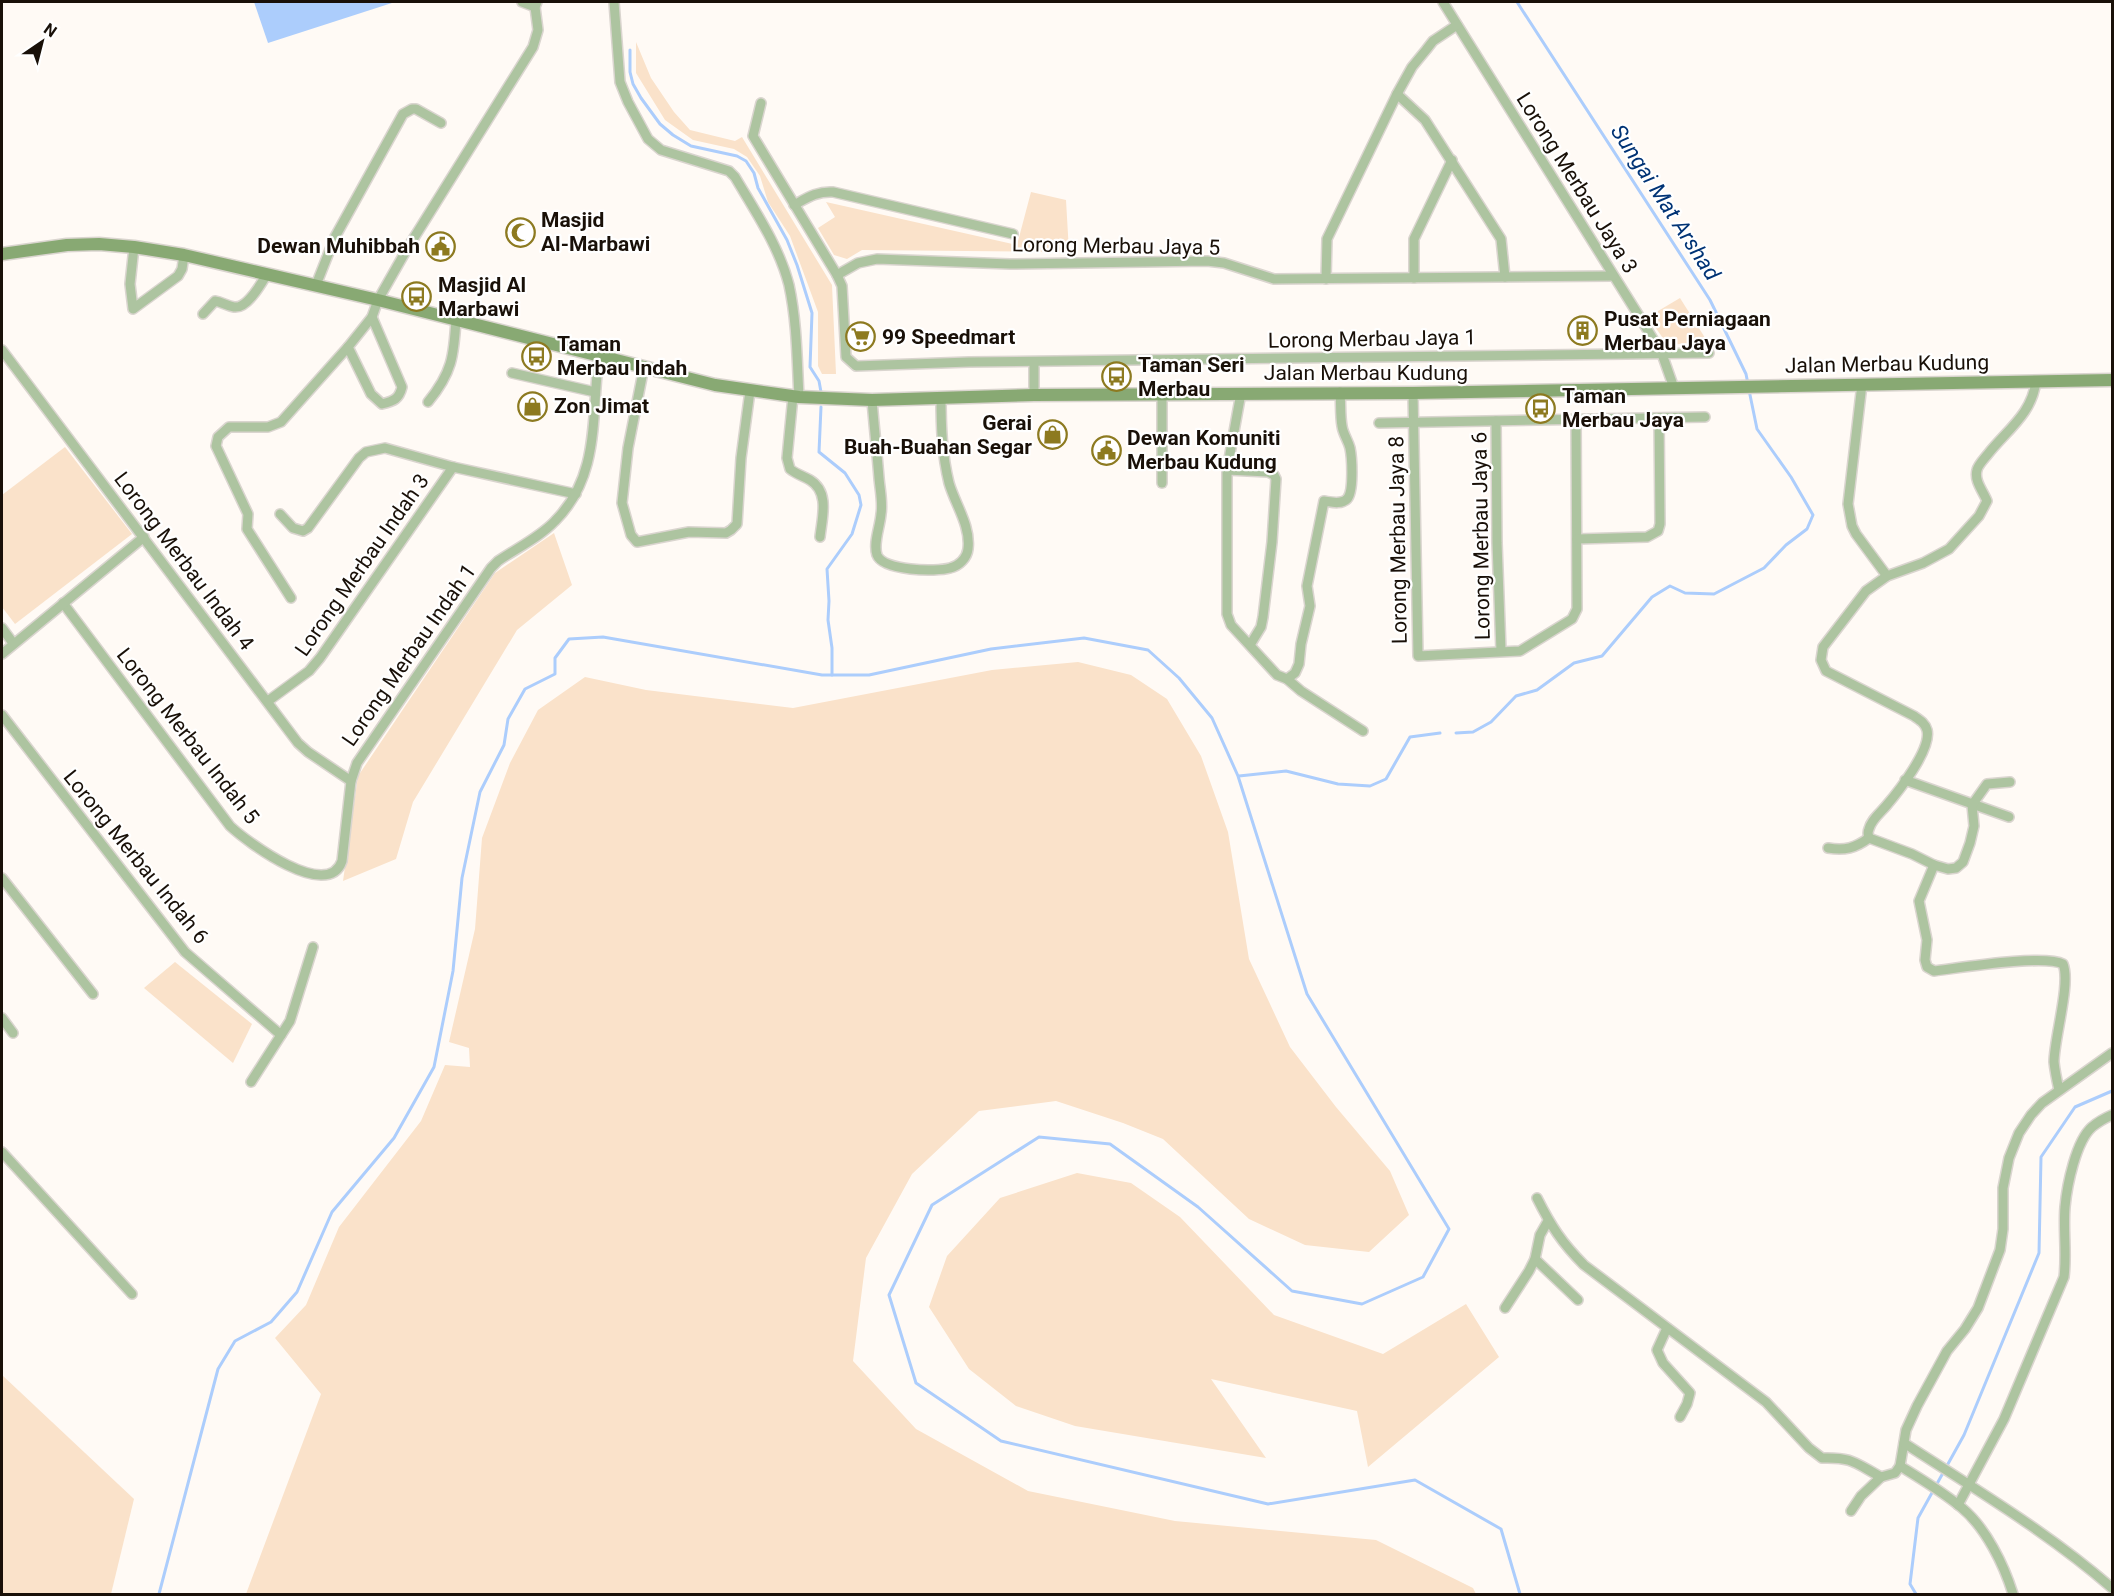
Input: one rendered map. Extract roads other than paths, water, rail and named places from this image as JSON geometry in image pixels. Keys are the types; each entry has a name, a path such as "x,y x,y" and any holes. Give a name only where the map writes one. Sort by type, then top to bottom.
{"main road":[{"name":"Jalan Merbau Kudung","path":"2,254 67,245 134,247 184,255 456,319 715,385 796,396 872,400 1034,395 1413,393 2112,380"}],"street":[{"path":"291,598 247,529 248,514 216,446 218,437 229,427 268,427 281,422 372,317 378,300 407,249 537,38 539,23 536,4 522,2"},
{"path":"614,2 620,82 648,139 661,150 729,171 735,177 771,240 788,284 795,325 796,396 788,458 790,469 817,485 822,492 820,537"},
{"name":"Lorong Merbau Jaya 3","path":"1443,2 1662,354 1674,388"},
{"path":"1326,279 1327,239 1397,94 1412,67 1433,41 1457,25"},
{"path":"1397,94 1425,120 1501,239 1504,277"},
{"path":"761,103 753,136 837,275"},
{"path":"316,285 335,237 404,114 416,109 441,123"},
{"path":"1414,278 1414,239 1452,160"},
{"path":"794,205 813,194 832,192 1013,234"},
{"path":"134,247 130,284 133,309 178,276 184,255"},
{"name":"Lorong Merbau Jaya 5","path":"837,275 858,263 877,259 1010,264 1208,261 1224,263 1274,279 1613,276"},
{"path":"203,314 215,301 233,307 242,306 255,293 267,274"},
{"name":"Lorong Merbau Jaya 1","path":"837,275 842,286 846,357 856,366 969,362 1709,353"},
{"path":"348,347 371,394 382,404 395,400 402,387 372,317"},
{"path":"428,402 442,386 452,365 456,319"},
{"name":"Lorong Merbau Indah 4","path":"2,350 298,743 351,781"},
{"name":"Lorong Merbau Indah 1","path":"336,871 342,861 351,781 357,763 491,568 548,528 563,513 584,479 591,453 599,355"},
{"path":"1034,363 1034,395"},
{"path":"644,367 628,448 622,503 631,536 637,542 689,532 726,533 737,524 741,458 750,391"},
{"path":"512,373 595,392"},
{"path":"1869,838 1868,830 1905,780 1925,746 1928,731 1923,723 1892,703 1826,670 1821,660 1823,647 1866,591 1887,576 1923,563 1949,549 1979,516 1987,501 1977,482 1977,470 1991,450 2021,418 2034,397 2036,381"},
{"path":"1862,384 1848,504 1852,526 1856,534 1887,576"},
{"path":"1287,679 1295,673 1299,664 1310,606 1307,586 1324,501 1336,503 1346,500 1351,486 1350,453 1342,424 1340,392"},
{"path":"1241,393 1227,470 1227,614 1231,625 1277,675 1287,679 1301,691 1363,731"},
{"name":"Lorong Merbau Jaya 8","path":"1413,393 1418,656 1501,651"},
{"path":"1162,394 1162,483"},
{"path":"872,400 882,508 877,539 878,557 882,562 897,568 934,569 950,568 958,564 964,559 968,549 967,532 950,486 941,446 941,397"},
{"path":"1378,423 1705,417"},
{"path":"1577,538 1647,537 1658,531 1660,524 1659,418"},
{"path":"1501,651 1520,651 1528,647 1572,619 1577,609 1576,419"},
{"name":"Lorong Merbau Jaya 6","path":"1497,421 1497,543 1501,651"},
{"path":"280,514 293,528 303,531 308,528 359,458 374,449 394,450 453,467 576,494"},
{"name":"Lorong Merbau Indah 3","path":"267,701 309,670 320,658 453,467"},
{"path":"1227,470 1268,472 1276,479 1272,542 1263,616 1261,627 1251,645"},
{"path":"2,654 144,537"},
{"name":"Lorong Merbau Indah 5","path":"63,603 216,808 244,840 275,860 311,873 324,876 336,871"},
{"path":"2,628 13,643"},
{"name":"Lorong Merbau Indah 6","path":"2,715 185,952 281,1035"},
{"path":"1905,780 2009,817"},
{"path":"1869,838 1934,865 1948,869 1956,868 1963,862 1974,826 1972,805 1987,784 2010,782"},
{"path":"1828,848 1838,850 1852,848 1869,838"},
{"path":"1934,865 1919,902 1927,940 1925,960 1927,967 1934,970 2049,960 2063,964 2065,970 2060,1032 2054,1062 2059,1090"},
{"path":"2,878 93,994"},
{"path":"251,1082 290,1021 313,947"},
{"path":"2,1018 13,1032"},
{"path":"1851,1511 1861,1496 1881,1477 1894,1473 1900,1466 1906,1430 1917,1407 1947,1351 1978,1308 2000,1250 2003,1229 2003,1188 2009,1158 2019,1133 2042,1103 2112,1053"},
{"path":"1958,1505 2004,1419 2064,1277 2066,1265 2065,1206 2079,1149 2091,1127 2112,1115"},
{"path":"2,1152 132,1294"},
{"path":"1537,1198 1563,1244 1584,1265 1766,1402 1809,1448 1822,1458 1842,1458 1853,1461 1881,1477"},
{"path":"1505,1308 1534,1259 1540,1235 1548,1221"},
{"path":"1534,1259 1578,1300"},
{"path":"1667,1328 1657,1350 1663,1364 1690,1393 1680,1417"},
{"path":"1904,1443 2077,1559 2112,1588"},
{"path":"1900,1466 1958,1505 1977,1523 2008,1578 2013,1594"}],"water":[{"path":"254,2 395,2 268,43"}],"waterway":[{"name":"Sungai Mat Arshad","path":"1517,2 1710,300 1746,374 1748,384"},
{"path":"630,50 630,72 633,84 660,124 691,146 737,156 746,161 754,173 758,188 787,240 812,313 810,367 819,381 821,392"},
{"name":"Sungai Mat Arshad","path":"1456,733 1473,732 1491,722 1516,696 1537,690 1574,663 1602,656 1652,597 1670,586 1685,593 1714,594 1764,568 1786,545 1807,529 1813,515 1791,477 1757,429 1749,390"},
{"path":"821,407 819,452 845,473 859,495 861,505 852,534 827,569 832,675"},
{"path":"159,1594 218,1369 235,1341 271,1322 297,1292 332,1212 394,1138 434,1067 453,971 462,878 480,792 504,745 508,719 525,689 555,674 555,658 569,639 603,637 822,675 869,675 991,649 1084,638 1148,650 1179,678 1212,718 1238,776 1307,994 1449,1229 1423,1277 1362,1304 1292,1291 1198,1207 1110,1144 1039,1137 932,1205 889,1295 916,1383 1001,1441 1268,1504 1415,1480 1501,1529 1520,1594"},
{"name":"Sungai Mat Arshad","path":"1239,776 1286,771 1338,784 1370,786 1386,779 1410,737 1440,733"},
{"path":"1916,1594 1910,1584 1918,1518 1964,1435 2039,1253 2041,1157 2075,1107 2112,1091"}],"place":[{"name":"Masjid Al-Marbawi","path":"520,232"},
{"name":"Dewan Muhibbah","path":"441,246"},
{"name":"Masjid Al Marbawi","path":"417,297"},
{"name":"Pusat Perniagaan Merbau Jaya","path":"1583,331"},
{"name":"99 Speedmart","path":"861,337"},
{"name":"Taman Merbau Indah","path":"536,356"},
{"name":"Taman Seri Merbau","path":"1117,377"},
{"name":"Zon Jimat","path":"533,406"},
{"name":"Taman Merbau Jaya","path":"1541,408"},
{"name":"Gerai Buah-Buahan Segar","path":"1053,435"},
{"name":"Dewan Komuniti Merbau Kudung","path":"1106,450"}]}
